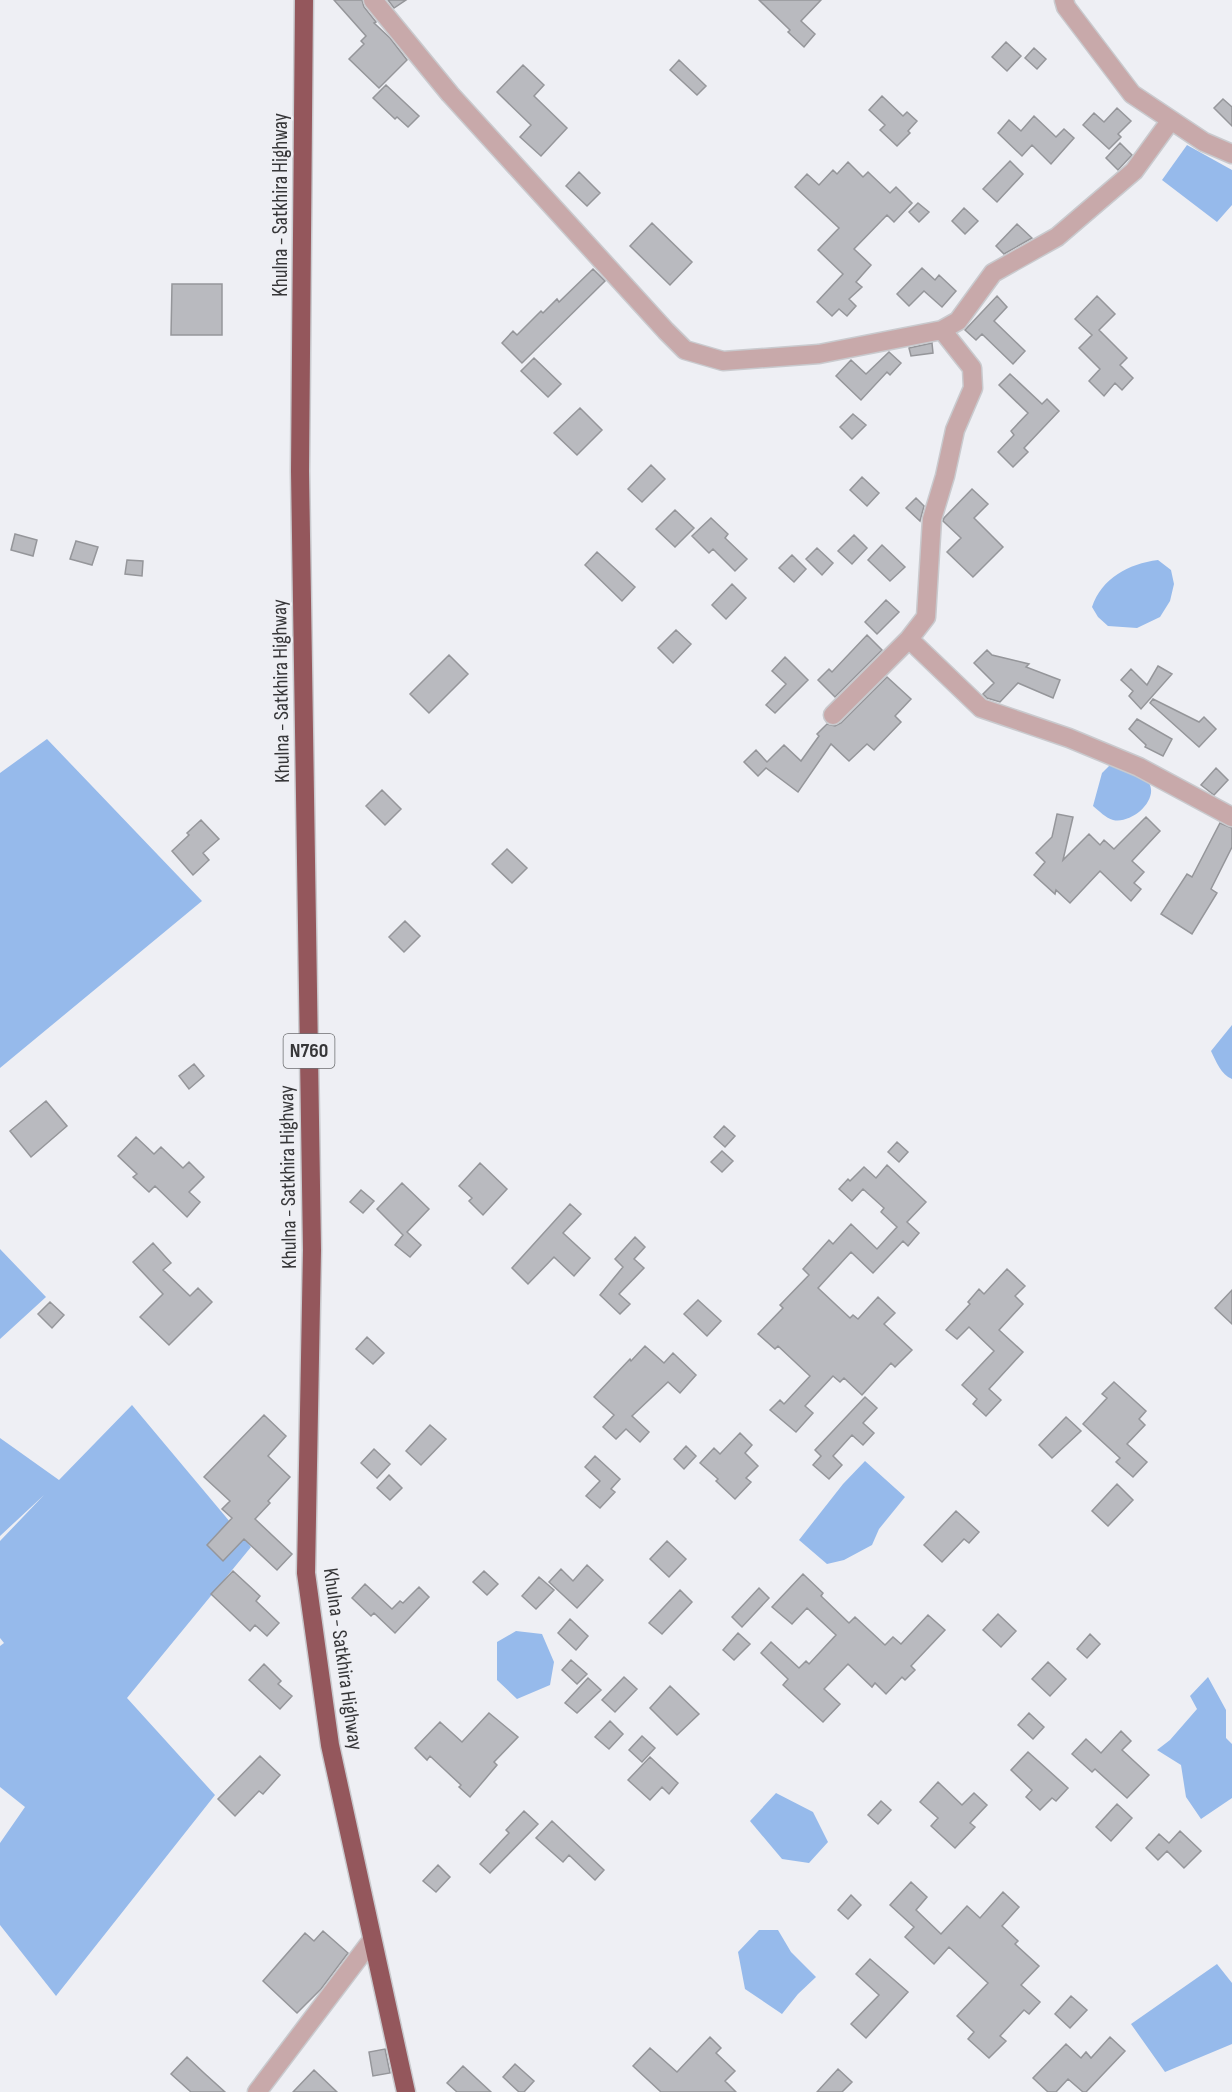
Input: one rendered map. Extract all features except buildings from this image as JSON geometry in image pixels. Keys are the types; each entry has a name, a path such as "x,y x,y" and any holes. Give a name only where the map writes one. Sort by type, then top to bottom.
{"highway":[{"name":"Khulna - Satkhira Highway","path":"304,0 300,471 312,1250 306,1573 330,1745 406,2092"}],"street":[{"path":"373,0 480,127 578,237 686,350 723,361 819,354 942,330 958,321 993,273 1057,237 1134,171 1171,120"},
{"path":"1064,0 1066,7 1132,94 1204,142 1232,154"},
{"path":"832,715 909,639 926,617 932,519 945,476 955,430 973,388 972,368 942,330"},
{"path":"909,639 981,708 1070,738 1138,767 1232,817"},
{"path":"257,2092 372,1940"}],"water":[{"path":"1187,145 1232,170 1232,205 1217,222 1162,180"},
{"path":"1158,560 1171,570 1174,584 1170,601 1160,617 1137,628 1108,626 1098,617 1092,607 1102,588 1109,580 1127,569"},
{"path":"47,739 202,901 0,1068 0,773"},
{"path":"1111,764 1142,776 1149,783 1151,790 1150,798 1145,806 1122,820 1110,819 1093,806 1102,773"},
{"path":"1232,1025 1232,1079 1222,1071 1211,1051"},
{"path":"0,1249 46,1297 0,1339"},
{"path":"132,1405 251,1547 127,1698 215,1795 56,1996 0,1925 0,1843 25,1807 0,1787 0,1646 4,1643 0,1638 0,1541 44,1495 0,1536 0,1438 59,1480"},
{"path":"865,1461 905,1497 879,1529 872,1545 844,1560 827,1564 799,1540 843,1484"},
{"path":"516,1631 542,1634 554,1662 550,1685 517,1699 497,1680 497,1642"},
{"path":"1208,1677 1226,1710 1226,1738 1232,1744 1232,1798 1201,1819 1186,1797 1181,1765 1157,1750 1170,1740 1197,1709 1190,1696"},
{"path":"776,1793 813,1812 828,1842 809,1863 782,1859 750,1821"},
{"path":"759,1930 778,1930 791,1952 816,1977 782,2014 745,1989 738,1952"},
{"path":"1217,1964 1232,1983 1232,2044 1165,2072 1131,2024"}]}
